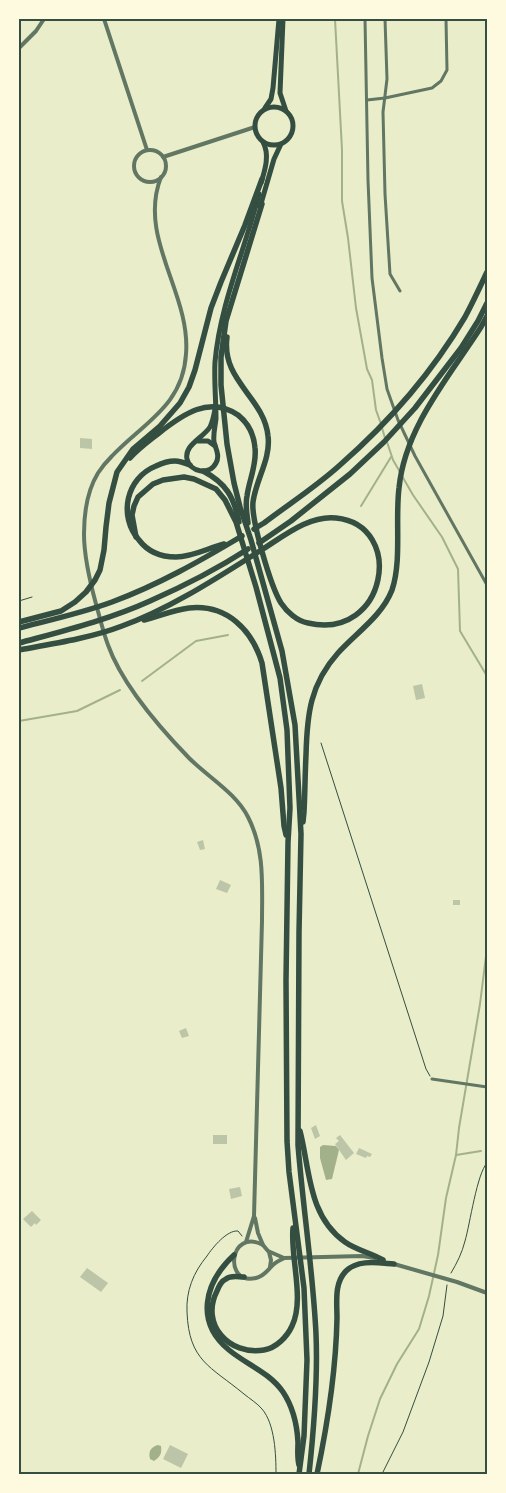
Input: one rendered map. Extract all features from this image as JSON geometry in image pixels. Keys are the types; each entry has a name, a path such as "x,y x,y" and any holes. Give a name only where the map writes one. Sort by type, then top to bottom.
{"highway":[{"path":"19,622 60,611 76,602 95,580 100,570 104,550 106,527 115,479 122,464 133,449 160,426 176,408 189,387 218,290 262,179"},
{"path":"262,204 250,237 226,322 222,344 222,399 227,444 240,507 282,651 293,713 298,764 301,834 298,1122 300,1177 312,1281 317,1357 316,1408 309,1474"},
{"path":"130,623 169,604 236,566 274,542 309,522 323,518 350,521 371,537 380,560 378,585 365,607 347,620 328,626 305,623 295,618 281,603 270,576 254,522 253,504 257,482 268,449 268,434 262,414 234,376 227,358 226,349 226,340 250,237"},
{"path":"19,628 111,602 143,590 180,572 264,523 339,466 405,400 465,316 487,272"},
{"path":"19,643 94,621 149,602 230,561 271,536 350,474 384,442 415,408 460,348 478,321 487,303"},
{"path":"301,834 304,812 306,732 309,707 316,686 329,664 384,605 392,591 396,568 398,488 406,454 424,414 487,316"},
{"path":"112,490 121,471 138,449 184,415 195,409 208,407 230,411 241,418 246,424 252,432 255,442 254,465 246,498 246,513 251,540"},
{"path":"190,465 175,461 169,462 153,467 138,478 131,488 126,508 131,529 150,551 162,556 176,557 197,553 233,541"},
{"path":"203,471 218,480 230,494 237,511 244,548"},
{"path":"136,537 132,515 138,497 153,484 163,480 184,477 205,483 216,490 232,512 244,548 280,678 287,730 290,808 288,842 286,1111 294,1216 304,1288 307,1360 304,1436 300,1471"},
{"path":"19,650 97,633 190,608 202,608 220,612 230,617 249,634 257,648 262,663 281,788 284,826 288,842"},
{"path":"298,1122 314,1197 326,1223 346,1243 383,1260"},
{"path":"244,1277 233,1276 226,1278 220,1285 214,1296 212,1308 214,1322 231,1345 245,1350 268,1350 286,1336 296,1314 297,1296 292,1232 294,1216"},
{"path":"234,1255 212,1284 206,1308 209,1322 214,1333 230,1350 262,1370 275,1381 284,1393 297,1426 297,1456 300,1471"},
{"path":"317,1474 328,1420 333,1381 337,1346 337,1293 340,1279 347,1270 358,1264 394,1264"}],"main road":[{"path":"215,409 210,427 197,441 190,445 187,451 186,457 190,465 196,470 203,471 212,468 218,456 214,434 215,409 216,362 221,322 234,277 250,237 267,156 266,146 255,127 256,119 271,99 274,88 279,19"},
{"path":"262,204 274,159 281,144 289,137 293,126 286,112 280,92 283,19"},
{"path":"264,109 276,107 286,112"},
{"path":"263,142 275,145 281,144"},
{"path":"197,441 208,441 216,447"}],"street":[{"path":"19,48 36,31 44,19"},
{"path":"104,19 147,150"},
{"path":"365,19 372,278 387,389 398,420 415,456 487,585"},
{"path":"385,19 387,79 383,112 385,194 390,274 400,291"},
{"path":"367,100 432,88 441,81 447,70 446,19"},
{"path":"163,157 255,127"},
{"path":"156,192 148,182 137,175 134,167 138,156 147,150 158,152 163,157 166,166 156,192 156,229 184,322 186,341 184,369 177,389 167,404 154,418 119,448 98,472 92,485 85,514 87,567 108,646 129,685 157,722 189,758 238,803 248,815 260,849 262,863 262,921 254,1216 258,1233 271,1260 269,1269"},
{"path":"148,182 161,177"},
{"path":"432,1078 485,1087"},
{"path":"487,1119 487,1127"},
{"path":"246,1242 254,1216"},
{"path":"263,1245 246,1242 239,1247 234,1255 233,1263 235,1268 244,1277 257,1278 264,1275 276,1262 287,1258 362,1256 383,1260 487,1293"},
{"path":"268,1251 287,1258"}],"path":[{"path":"19,601 32,597"},
{"path":"321,743 426,1070 432,1078"},
{"path":"451,1273 463,1248 480,1178 487,1163"},
{"path":"382,1474 403,1432 431,1355 444,1310 447,1285"}],"shaded area":[{"path":"323,1145 336,1146 339,1150 332,1179 326,1180 320,1158 320,1147"},
{"path":"158,1445 161,1446 161,1453 154,1461 150,1459 150,1452 152,1448"}],"building":[{"path":"80,438 92,439 92,449 80,448"},
{"path":"422,684 425,698 416,700 413,686"},
{"path":"203,840 205,849 200,850 197,842"},
{"path":"220,880 231,885 227,893 216,889"},
{"path":"453,900 460,900 460,905 453,905"},
{"path":"186,1028 189,1036 182,1038 179,1031"},
{"path":"316,1125 320,1136 315,1139 311,1128"},
{"path":"213,1135 227,1135 227,1144 213,1144"},
{"path":"340,1135 354,1153 346,1160 335,1144 339,1141 336,1138"},
{"path":"359,1148 372,1154 366,1158 356,1154"},
{"path":"240,1187 242,1196 231,1199 229,1189"},
{"path":"32,1211 41,1220 31,1227 23,1219"},
{"path":"87,1268 108,1283 101,1292 80,1277"},
{"path":"170,1445 188,1454 181,1468 163,1459"}],"waterway":[{"path":"335,19 342,150 342,201 356,308 367,369 372,380 376,410 381,424"},
{"path":"382,428 385,438"},
{"path":"387,442 393,460 400,472"},
{"path":"361,506 391,457"},
{"path":"402,476 442,537 458,569 460,631 487,676"},
{"path":"142,681 196,641 228,635"},
{"path":"19,721 77,711 120,690"},
{"path":"358,1474 380,1399 397,1364 419,1329 429,1296 438,1255 446,1198 456,1155 487,948"},
{"path":"456,1155 481,1151"}]}
